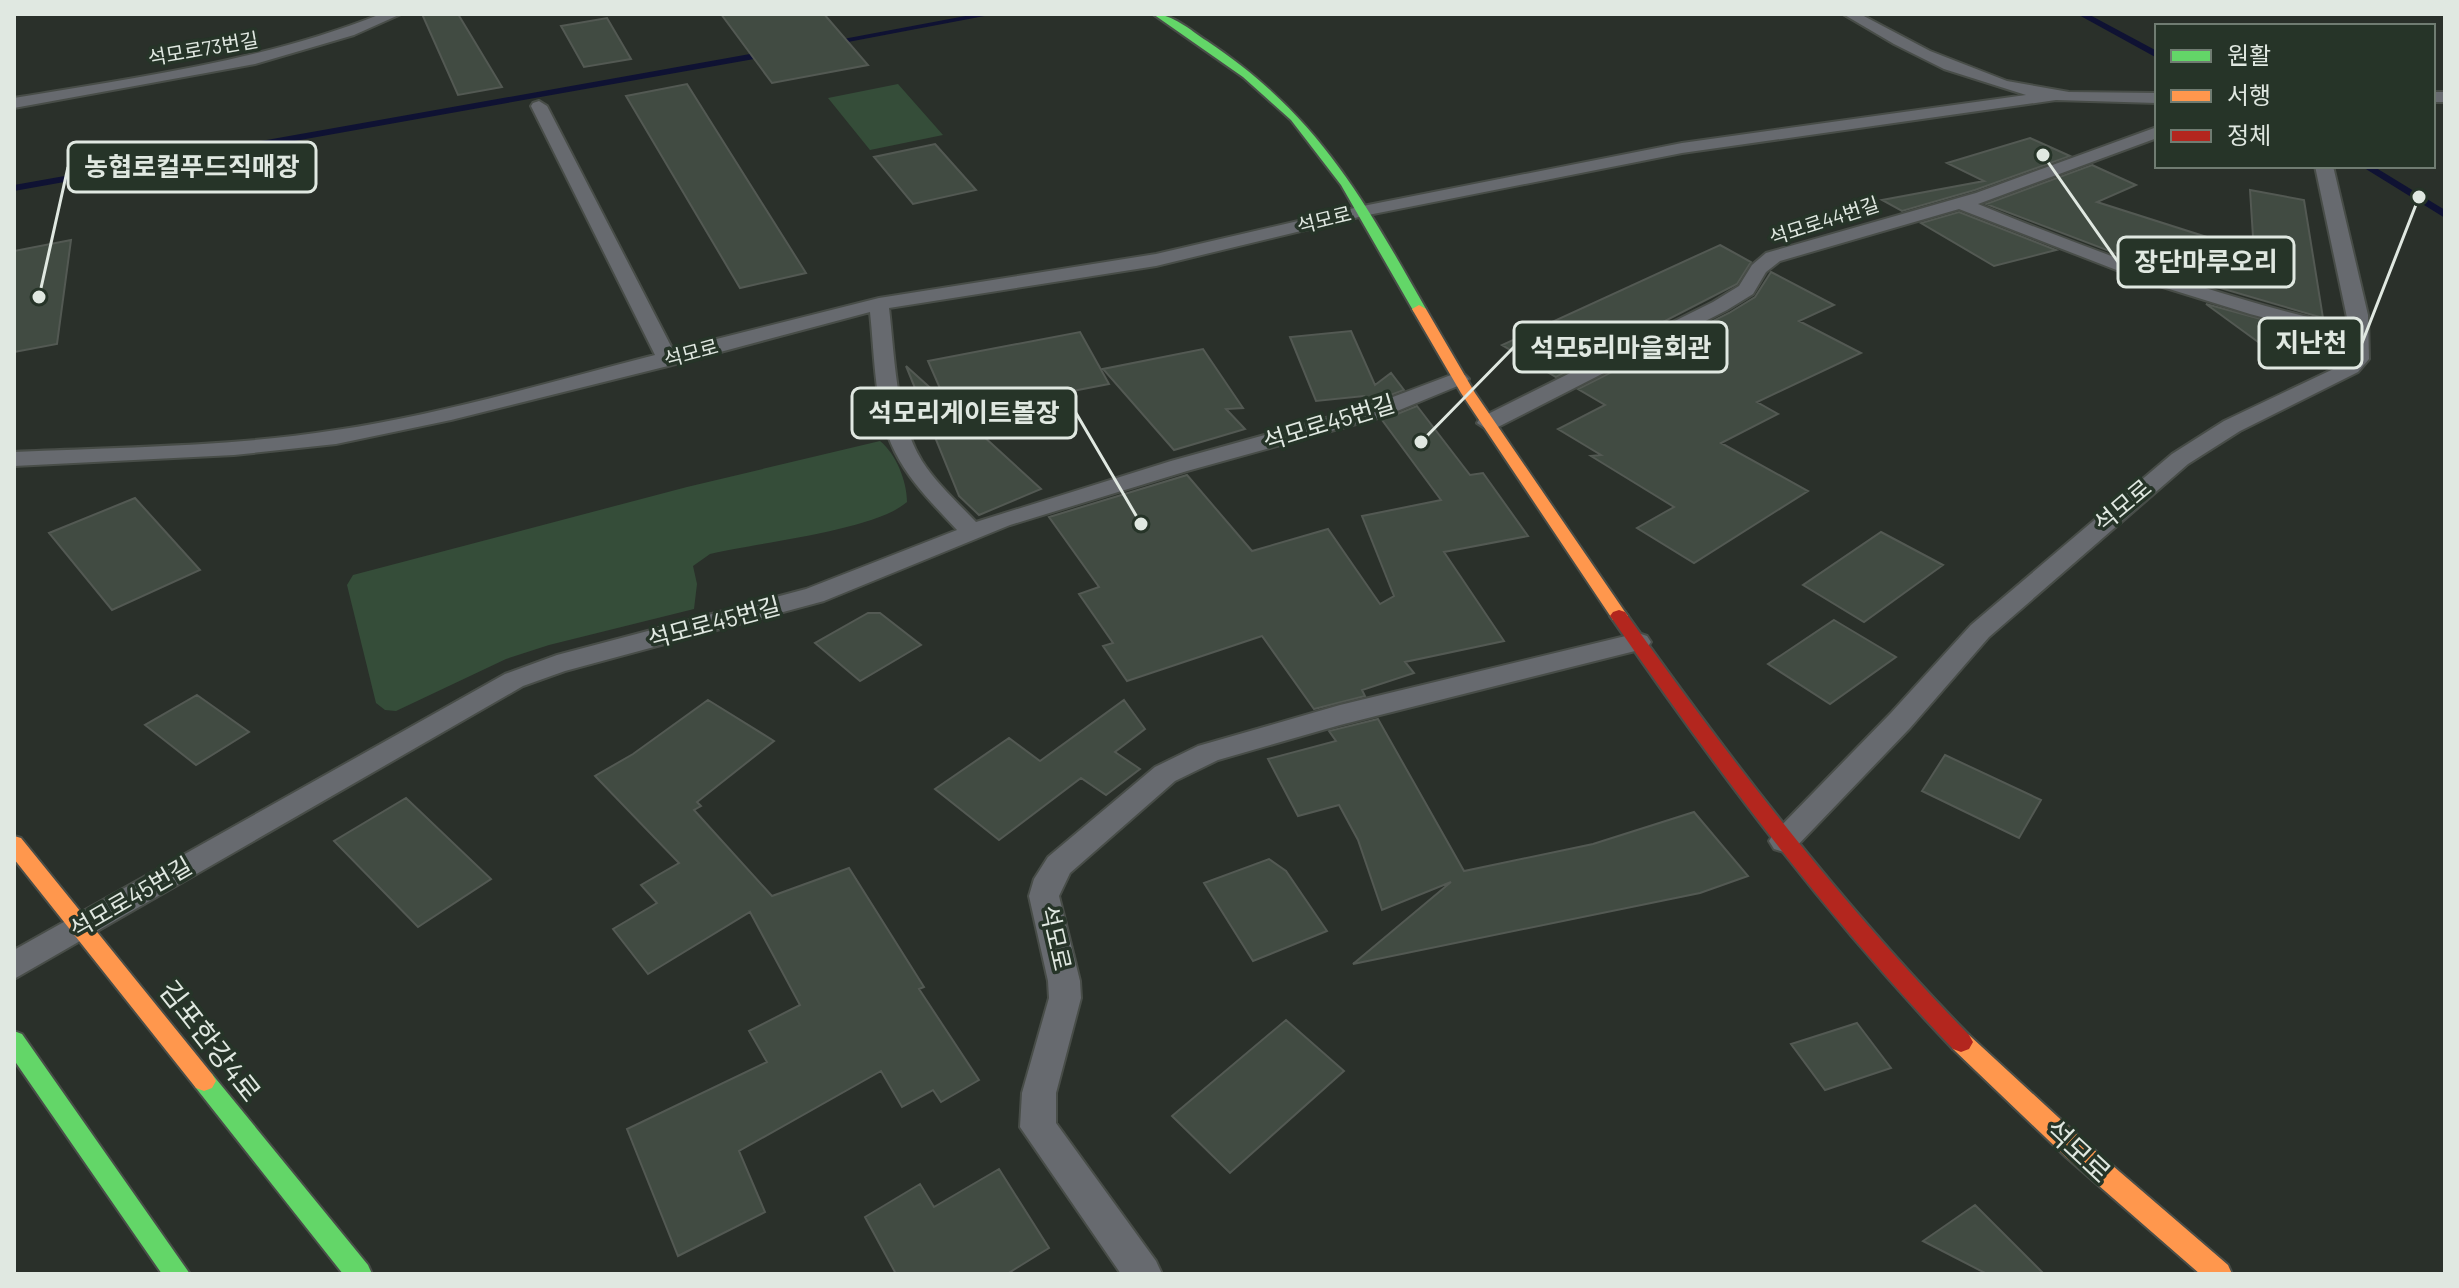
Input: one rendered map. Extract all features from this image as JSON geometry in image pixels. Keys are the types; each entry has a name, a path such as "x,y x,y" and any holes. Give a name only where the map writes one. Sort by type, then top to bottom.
{"street":[{"name":"석모로","path":"1158,14 1238,68 1292,114 1363,211 1458,379 1638,642 1714,751 1851,925 1970,1051 2106,1178 2219,1274"},
{"name":"김포한강4로","path":"14,844 359,1274"},
{"path":"14,1041 177,1274"}],"lane":[{"name":"석모로73번길","path":"14,103 274,57 324,42 394,14"},
{"path":"1850,14 1950,67 2056,95 2155,98"},
{"name":"석모로","path":"14,459 234,448 336,437 451,413 668,360 879,304 1156,260 1363,211 1758,135 2056,95"},
{"path":"539,106 668,360"},
{"name":"석모로44번길","path":"1488,423 1720,306 1746,290 1759,269 1773,257 2036,179 2155,133"},
{"path":"1960,203 2082,253 2196,294 2262,314 2360,336 2324,168"},
{"path":"879,304 899,438 910,460 928,484 972,532"},
{"name":"석모로","path":"1784,841 1900,721 1980,631 2057,563 2180,459 2209,439 2351,368 2359,359 2360,336"},
{"name":"석모로45번길","path":"14,966 514,680 557,664 815,595 1050,504 1377,411 1458,379"},
{"name":"석모로","path":"1143,1274 1038,1127 1039,1093 1065,998 1064,981 1044,896 1049,879 1059,865 1165,774 1208,753 1340,715 1638,642"}],"green space":[{"path":"898,84 943,135 870,150 828,98"},
{"path":"880,441 896,460 906,494 907,502 891,512 843,528 710,554 693,566 697,584 694,609 549,645 506,659 396,711 385,710 376,703 347,585 353,575 687,487"}],"building":[{"path":"422,14 458,14 502,87 458,95"},
{"path":"721,14 824,14 868,65 772,83"},
{"path":"607,18 631,59 584,67 561,26"},
{"path":"687,84 806,273 740,288 626,96"},
{"path":"2030,138 2070,156 1975,190 1902,211 1882,200 1984,181 1947,163"},
{"path":"935,144 976,190 913,204 874,157"},
{"path":"2092,165 2136,185 2097,202 2254,252 2250,190 2304,200 2323,318 2162,271 1986,204"},
{"path":"1959,212 2056,250 1994,266 1921,223"},
{"path":"71,240 57,344 14,352 14,251"},
{"path":"1720,245 1751,262 1737,284 1556,377 1502,345"},
{"path":"1771,272 1834,305 1799,321 1861,353 1757,402 1778,414 1721,443 1808,491 1694,563 1637,528 1674,507 1591,456 1601,455 1558,429 1605,405 1578,389 1729,313 1755,297"},
{"path":"2206,304 2327,337 2330,349 2276,355"},
{"path":"1351,331 1375,385 1391,373 1404,390 1369,403 1364,396 1316,401 1290,337"},
{"path":"1080,332 1109,384 958,413 1041,489 979,515 959,496 906,366 946,402 928,361"},
{"path":"1203,349 1243,408 1226,409 1245,429 1174,450 1103,369"},
{"path":"1417,406 1470,475 1483,473 1528,536 1444,552 1504,641 1405,662 1414,673 1362,690 1365,696 1314,709 1262,636 1127,681 1103,646 1113,643 1079,594 1099,587 1049,517 1187,475 1252,551 1328,529 1380,604 1394,596 1362,516 1441,500 1382,420"},
{"path":"135,498 200,570 112,610 49,533"},
{"path":"1881,532 1943,565 1864,622 1803,585"},
{"path":"868,613 880,613 921,645 860,681 815,643"},
{"path":"1834,620 1896,657 1830,704 1768,664"},
{"path":"197,695 249,732 196,765 145,725"},
{"path":"708,700 774,741 697,802 701,806 694,810 772,896 849,868 924,987 919,989 979,1080 941,1102 933,1090 902,1107 881,1071 739,1151 765,1212 678,1256 627,1129 767,1062 749,1031 800,1005 750,912 648,974 613,929 657,903 641,885 679,863 595,776 633,754"},
{"path":"1124,700 1145,729 1115,752 1140,769 1106,795 1081,778 999,840 935,789 1009,738 1040,761"},
{"path":"1378,719 1464,871 1593,844 1694,812 1748,876 1700,893 1353,964 1451,882 1382,910 1358,840 1339,805 1298,816 1268,759 1336,741 1329,731"},
{"path":"1945,755 2041,800 2019,838 1922,791"},
{"path":"406,798 491,879 418,927 334,841"},
{"path":"1269,859 1286,871 1327,931 1253,961 1204,883"},
{"path":"1286,1020 1344,1071 1230,1173 1172,1116"},
{"path":"1857,1023 1891,1068 1825,1090 1791,1044"},
{"path":"999,1169 1049,1248 1007,1274 896,1274 865,1217 920,1184 934,1207"},
{"path":"1975,1205 2044,1274 1987,1274 1923,1241"}],"waterway":[{"path":"827,43 991,14"},
{"path":"2081,14 2155,54"},
{"path":"14,188 773,53"},
{"path":"2369,168 2445,215"}],"traffic: fast":[{"path":"1158,14 1247,75 1295,118 1347,185 1419,309"},
{"path":"14,1041 177,1274"},
{"path":"204,1081 359,1274"}],"traffic: slow":[{"path":"1419,309 1468,393 1619,616"},
{"path":"14,844 204,1081"},
{"path":"1961,1042 2075,1149 2219,1274"}],"traffic: jam":[{"path":"1619,616 1780,837 1867,942 1961,1042"}],"place":[{"name":"장단마루오리","path":"2043,155"},
{"name":"지난천","path":"2419,197"},
{"name":"농협로컬푸드직매장","path":"39,297"},
{"name":"석모5리마을회관","path":"1421,442"},
{"name":"석모리게이트볼장","path":"1141,524"}]}
